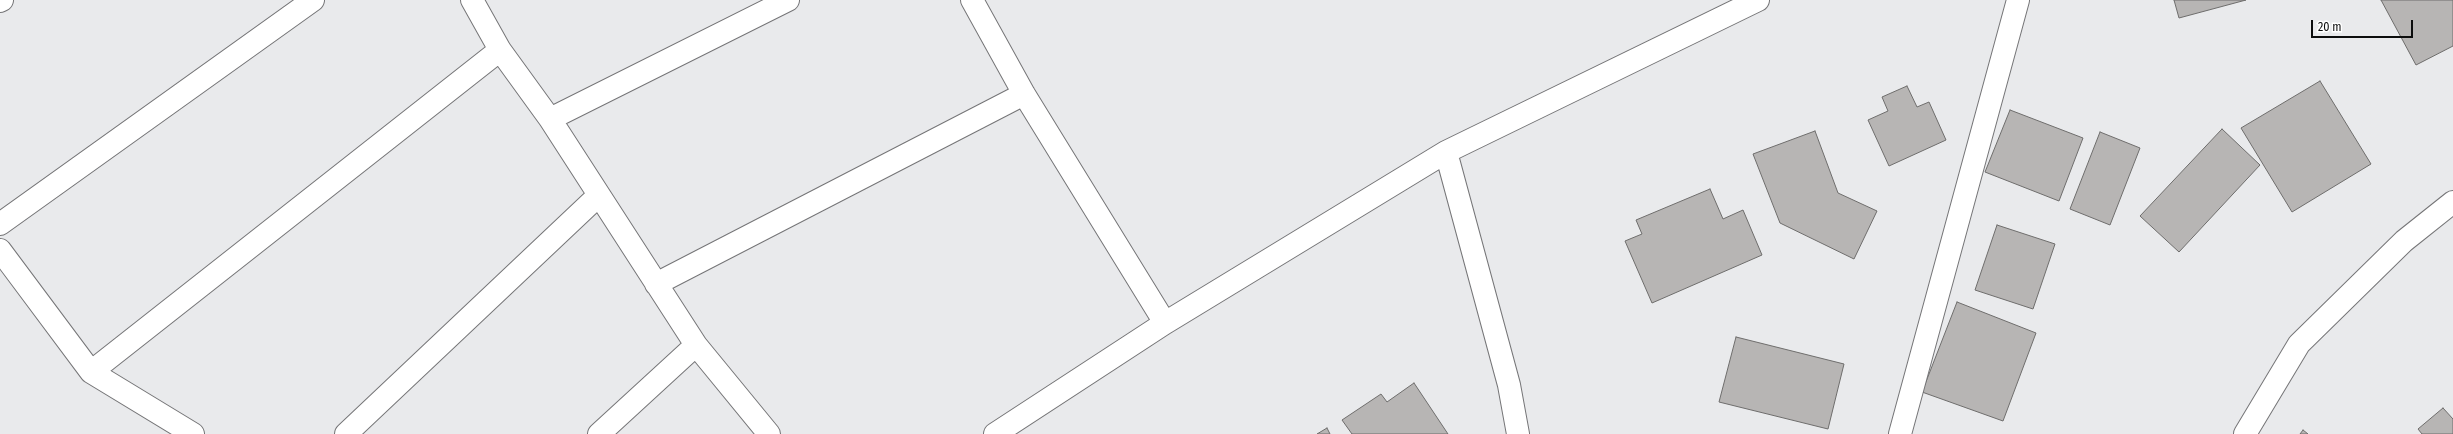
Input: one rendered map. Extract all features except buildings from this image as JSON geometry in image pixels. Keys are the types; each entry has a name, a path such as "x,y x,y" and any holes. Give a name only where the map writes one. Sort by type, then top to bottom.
{"street":[{"path":"0,224 314,0"},
{"path":"472,0 500,50 550,119 598,196 696,345 769,434"},
{"path":"550,119 788,0"},
{"path":"972,0 1024,94 1165,323"},
{"path":"995,434 1165,323 1446,152 1758,0"},
{"path":"1900,434 2018,0"},
{"path":"91,372 500,50"},
{"path":"656,284 1024,94"},
{"path":"1446,152 1509,385 1518,434"},
{"path":"346,434 598,196"},
{"path":"2245,434 2299,344 2404,242 2453,202"},
{"path":"0,250 91,372 193,434"},
{"path":"600,434 696,345"}]}
